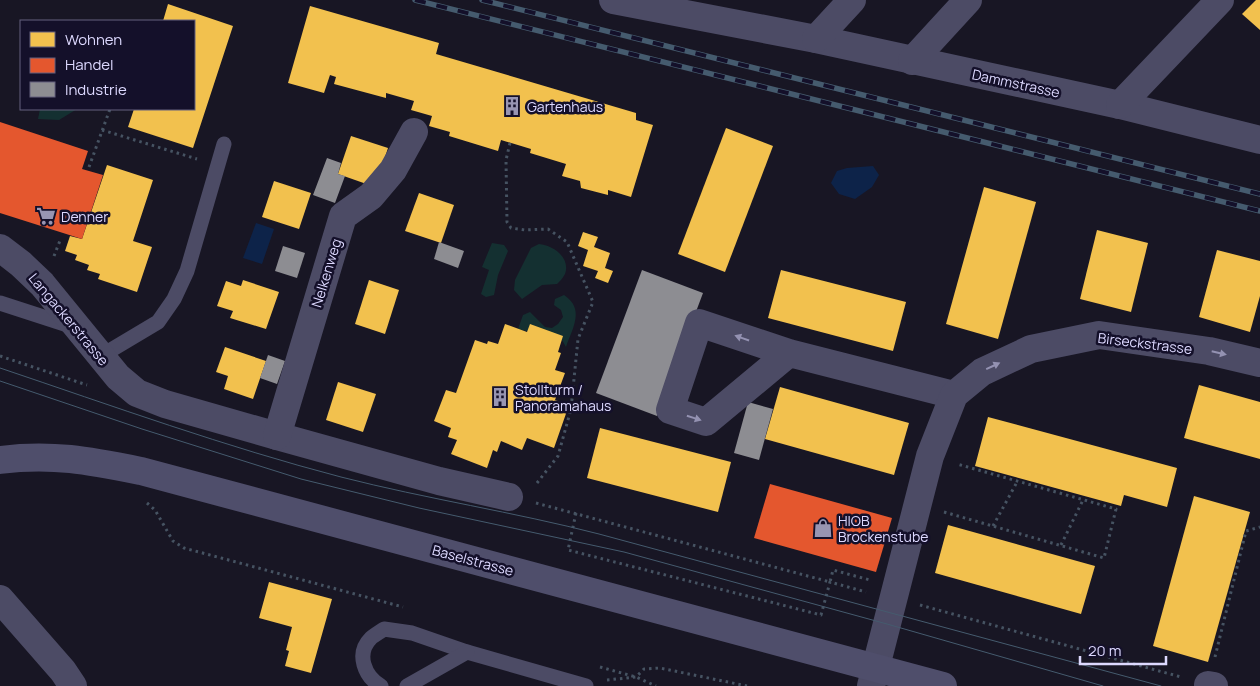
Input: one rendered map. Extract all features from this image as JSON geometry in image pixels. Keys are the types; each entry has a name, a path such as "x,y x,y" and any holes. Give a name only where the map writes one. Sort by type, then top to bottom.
{"main road":[{"name":"Baselstrasse","path":"0,460 23,457 75,458 141,471 874,677 943,686"}],"street":[{"name":"Dammstrasse","path":"613,0 816,39 1120,105 1260,140"},
{"path":"816,39 852,0"},
{"path":"912,61 968,0"},
{"path":"1120,105 1220,0"},
{"name":"Nelkenweg","path":"277,436 343,216 371,196 393,170 414,132"},
{"name":"Langackerstrasse","path":"0,248 21,264 42,284 80,328 118,377 137,393 165,404 277,436"},
{"name":"Birseckstrasse","path":"874,677 930,456 954,395 982,372 1031,349 1100,335 1209,351 1260,363"},
{"path":"789,353 954,395"},
{"path":"277,436 439,481 509,497"},
{"path":"0,599 63,671 73,686"}],"lane":[{"path":"101,356 158,322 174,299 186,271 224,144"},
{"path":"0,303 80,328"},
{"path":"381,686 372,681 363,666 364,650 370,639 384,629 412,633 467,652 582,684"},
{"path":"407,686 467,652"}],"path":[{"path":"88,168 110,110"},
{"path":"102,130 218,164"},
{"path":"509,497 537,483 558,456 571,409 578,339 593,302 567,242 548,229 525,230 511,228 507,222 506,160 510,142"},
{"path":"0,356 91,386"},
{"path":"917,505 1104,558 1116,509 930,456"},
{"path":"993,526 1017,482"},
{"path":"509,497 576,513 867,592"},
{"path":"144,500 155,510 173,541 184,548 408,609"},
{"path":"1061,545 1083,500"},
{"path":"576,513 568,550 821,615 833,570 896,587 908,602 1211,685 1246,531 1260,527"},
{"path":"640,576 643,568"},
{"path":"599,667 636,677 656,686"},
{"path":"582,684 636,677 644,669 660,668 746,686"}],"green space":[{"path":"40,110 75,110 59,120 38,119"},
{"path":"492,243 504,245 508,251 498,275 494,295 486,297 481,294 489,270 482,267"},
{"path":"539,244 550,247 560,253 565,263 565,274 557,284 542,285 522,299 514,290 515,280 531,248"},
{"path":"564,295 570,300 576,312 576,319 566,347 562,340 518,329 523,315 530,312 545,327 552,328 558,324 563,317 561,310 554,305 555,299"}],"water":[{"path":"873,166 879,175 872,187 855,199 839,194 831,183 837,171 847,168"},
{"path":"256,223 274,229 262,264 243,258"}],"building: Wohnen":[{"path":"1256,0 1260,0 1260,30 1242,14"},
{"path":"168,4 233,26 193,148 128,127 134,110 195,110 195,20 163,20"},
{"name":"Gartenhaus","path":"310,6 439,43 436,54 636,113 636,120 653,125 631,197 608,190 608,195 581,188 580,181 562,176 566,164 530,153 531,149 501,140 498,151 449,136 450,132 429,126 432,116 411,110 414,101 386,93 386,98 334,84 336,77 330,75 324,93 288,83"},
{"path":"726,128 773,146 725,272 678,254"},
{"path":"351,136 388,148 375,187 338,174"},
{"path":"107,165 153,180 133,241 152,247 137,292 98,279 100,274 87,270 89,265 75,260 77,255 65,251 70,236 82,239"},
{"path":"274,181 311,193 299,229 262,217"},
{"path":"984,187 1036,202 998,339 946,324"},
{"path":"419,193 454,205 441,243 405,231"},
{"path":"1097,230 1148,243 1131,312 1080,299"},
{"path":"583,232 598,237 594,247 610,253 605,268 613,271 608,283 595,278 598,271 583,266 588,250 578,246"},
{"path":"1217,250 1260,261 1260,296 1250,332 1199,317"},
{"path":"781,270 906,302 893,351 768,318"},
{"path":"243,280 279,292 266,329 230,318 233,311 217,306 226,281 241,286"},
{"path":"369,280 399,290 385,334 355,324"},
{"name":"Stollturm / Panoramahaus","path":"505,324 527,332 530,324 563,336 558,352 561,353 555,370 565,373 555,400 569,405 554,448 527,438 522,450 501,441 497,452 493,450 487,468 451,454 457,440 448,437 451,428 434,421 446,390 456,393 475,340 487,344 488,341 498,344"},
{"path":"225,347 266,361 253,399 224,389 228,376 216,372"},
{"path":"338,382 376,394 363,432 326,420"},
{"path":"1199,385 1260,402 1260,459 1184,438"},
{"path":"780,387 909,423 894,475 765,439"},
{"path":"988,417 1177,468 1167,507 1124,495 1121,506 975,466"},
{"path":"600,428 731,462 718,512 587,478"},
{"path":"1194,496 1250,512 1208,662 1153,646"},
{"path":"948,525 1095,566 1081,614 935,573"},
{"path":"269,582 332,599 311,673 285,666 289,651 286,650 292,627 259,618"}],"building: Handel":[{"path":"0,122 88,151 82,169 103,175 82,239 0,213"},
{"name":"HIOB Brockenstube","path":"770,484 892,518 876,572 754,538"}],"building: Industrie":[{"path":"327,158 341,163 338,174 345,176 335,203 313,195"},
{"path":"439,242 464,251 458,268 434,259"},
{"path":"283,246 305,253 297,278 275,271"},
{"path":"642,270 703,293 657,416 596,393"},
{"path":"268,355 285,361 277,384 260,378"},
{"path":"748,402 773,409 759,460 734,453"}],"tram line":[{"path":"0,368 170,426 255,453 341,477 599,534 1161,686"},
{"path":"0,381 142,429 301,479 419,508 624,552 887,624 1103,686"}],"railway":[{"path":"415,0 1260,211"},
{"path":"482,0 1260,194"}],"place":[{"name":"Gartenhaus","path":"512,106"},
{"name":"Denner","path":"46,216"},
{"name":"Stollturm / Panoramahaus","path":"500,397"},
{"name":"HIOB Brockenstube","path":"823,528"}]}
